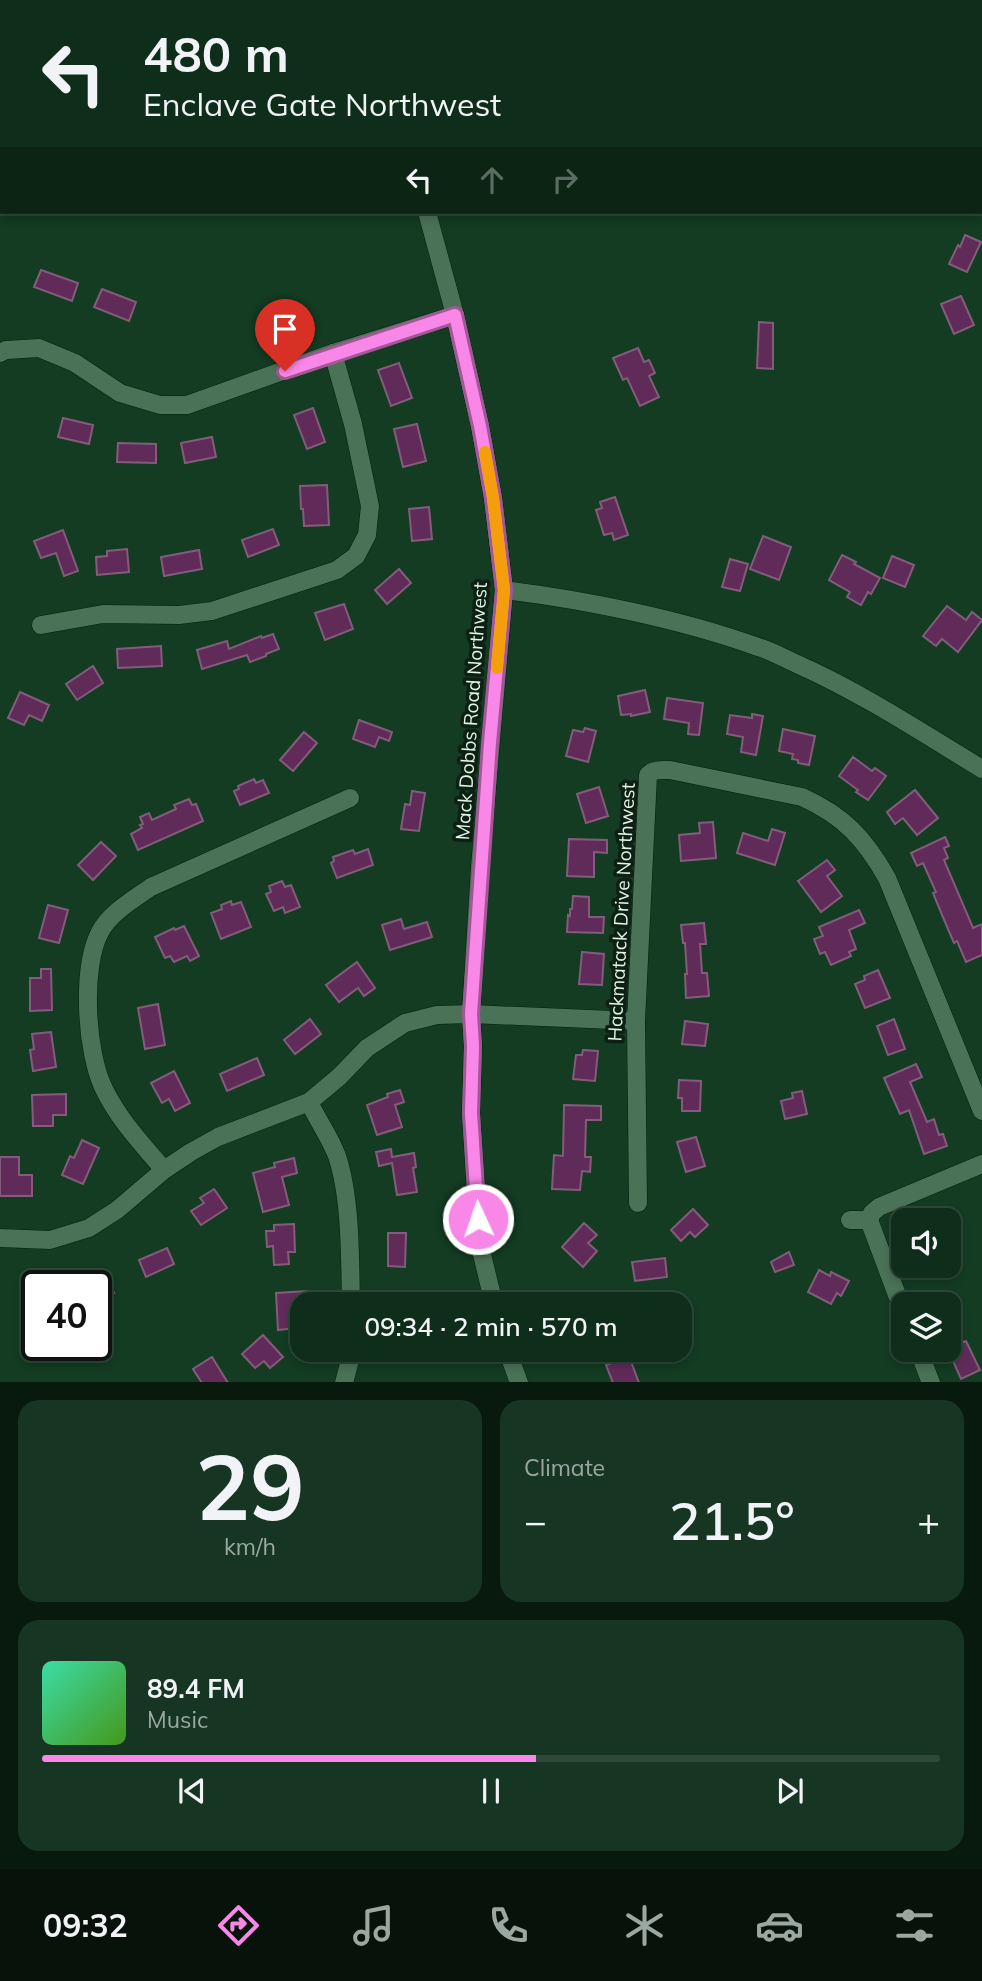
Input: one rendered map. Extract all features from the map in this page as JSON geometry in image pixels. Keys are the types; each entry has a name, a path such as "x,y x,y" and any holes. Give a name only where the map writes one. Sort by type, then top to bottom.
{"street":[{"name":"Mack Dobbs Road Northwest","path":"428,214 455,315 480,426 493,498 504,590 471,1014 471,1113 479,1242 491,1292"},
{"path":"0,353 6,350 39,348 75,363 120,393 160,405 187,405 334,353 455,315"},
{"path":"41,625 103,614 179,615 212,611 337,570 356,556 368,535 370,506 353,424 334,353"},
{"path":"504,590 672,622 759,647 865,698 982,769"},
{"name":"Hackmatack Drive Northwest","path":"638,1203 636,1021 648,764 660,769 802,797 841,819 860,837 887,878 982,1111"},
{"path":"164,1170 128,1130 103,1087 97,1069 88,987 89,964 100,931 127,903 151,887 351,798"},
{"path":"0,1238 50,1240 89,1228 117,1210 164,1170 219,1137 309,1102 339,1077 367,1048 405,1023 437,1015 471,1014 636,1021"},
{"path":"309,1102 329,1136 344,1182 351,1292"},
{"path":"896,1292 869,1220 872,1213 879,1207 982,1164"},
{"path":"850,1220 869,1220"},
{"path":"344,1382 349,1362"},
{"path":"512,1362 519,1382"},
{"path":"923,1362 931,1382"}],"building":[{"path":"965,235 981,242 967,272 949,264"},
{"path":"41,270 78,283 72,301 34,287"},
{"path":"102,289 136,302 129,321 94,307"},
{"path":"961,296 974,325 954,334 941,304"},
{"path":"759,322 773,323 773,369 757,368"},
{"path":"638,348 644,362 649,360 655,373 649,376 659,397 640,406 627,378 623,380 613,358"},
{"path":"399,363 412,398 391,406 378,370"},
{"path":"313,408 325,442 307,449 294,415"},
{"path":"63,418 93,425 89,444 58,437"},
{"path":"417,424 426,461 403,467 394,429"},
{"path":"212,437 216,457 185,463 181,443"},
{"path":"118,443 156,444 156,463 117,462"},
{"path":"327,485 329,525 304,526 300,486"},
{"path":"615,497 628,535 614,540 612,533 604,535 596,510 602,508 600,502"},
{"path":"429,507 432,539 412,541 409,509"},
{"path":"273,529 279,545 248,557 242,540"},
{"path":"63,530 78,571 64,576 56,553 41,558 34,541"},
{"path":"763,536 791,547 779,580 750,569"},
{"path":"127,549 129,572 97,575 96,557 107,556 107,551"},
{"path":"199,550 202,569 164,576 161,557"},
{"path":"842,555 880,578 861,605 847,597 850,592 829,580"},
{"path":"892,556 914,565 905,587 883,578"},
{"path":"730,559 748,564 740,591 722,587"},
{"path":"399,569 411,583 387,604 375,590"},
{"path":"344,604 353,629 325,640 315,613"},
{"path":"947,606 966,620 972,612 982,620 958,652 942,639 936,646 923,636"},
{"path":"273,634 279,649 266,656 250,662 247,655 202,669 197,650 227,641 229,649"},
{"path":"161,646 162,666 118,668 117,649"},
{"path":"93,666 103,683 77,700 66,684"},
{"path":"645,690 650,712 621,715 618,696"},
{"path":"20,692 49,705 42,721 29,715 24,725 8,718"},
{"path":"667,698 703,703 699,735 688,734 689,723 664,719"},
{"path":"752,714 763,716 756,755 741,752 743,737 727,734 730,715 752,718"},
{"path":"359,720 392,732 389,741 379,737 375,747 353,739"},
{"path":"585,728 596,731 588,762 566,756 573,730 583,732"},
{"path":"783,729 815,736 809,765 792,759 793,754 779,751"},
{"path":"304,732 317,743 293,771 280,760"},
{"path":"853,757 872,771 875,768 886,776 868,800 839,776"},
{"path":"254,779 256,783 263,780 269,793 240,805 234,791 239,789 238,786"},
{"path":"599,787 608,816 586,823 577,794"},
{"path":"915,790 938,818 917,835 903,818 895,824 887,812"},
{"path":"412,791 425,793 419,831 401,829 405,804 410,805"},
{"path":"189,799 192,805 196,804 203,821 138,850 131,834 142,828 140,817 149,813 152,820 176,809 174,805"},
{"path":"713,822 716,858 681,861 679,835 700,833 699,823"},
{"path":"772,829 785,833 775,865 737,853 743,833 768,841"},
{"path":"945,837 949,846 944,848 948,858 944,860 973,928 982,924 982,955 966,962 957,941 954,943 923,863 917,866 911,853"},
{"path":"569,839 607,840 607,853 594,852 594,877 567,876"},
{"path":"101,842 116,856 93,880 78,865"},
{"path":"368,849 373,865 337,878 331,863 334,861 333,857 353,850 355,854"},
{"path":"827,860 835,870 827,876 842,896 821,912 798,881"},
{"path":"282,881 285,887 291,885 300,907 285,913 283,907 274,911 266,894 271,892 269,886"},
{"path":"573,896 589,897 589,917 604,917 603,933 567,932"},
{"path":"231,901 232,905 241,902 251,927 221,939 211,913 222,909 221,905"},
{"path":"48,905 68,910 59,943 39,938"},
{"path":"859,910 865,923 849,930 856,949 849,952 851,956 831,965 825,952 820,954 814,939 823,936 819,927"},
{"path":"401,919 404,929 427,922 432,937 390,950 382,925"},
{"path":"704,923 706,944 700,944 702,973 707,973 709,996 686,998 685,943 681,925"},
{"path":"184,926 199,956 190,961 187,956 174,962 170,956 165,958 155,937"},
{"path":"582,952 604,954 602,985 579,984"},
{"path":"357,962 375,988 364,996 358,988 339,1002 326,985"},
{"path":"41,969 51,969 52,1010 30,1011 30,978 41,978"},
{"path":"878,970 890,998 865,1008 855,984 865,980 864,976"},
{"path":"158,1004 165,1045 145,1049 138,1008"},
{"path":"310,1019 321,1034 295,1054 284,1040"},
{"path":"894,1019 905,1049 888,1055 877,1026"},
{"path":"685,1021 708,1024 705,1046 682,1044"},
{"path":"51,1032 56,1067 33,1071 30,1050 34,1049 32,1034"},
{"path":"583,1050 598,1051 595,1081 573,1079 576,1055 582,1055"},
{"path":"257,1058 264,1075 227,1091 220,1074"},
{"path":"916,1064 922,1077 910,1082 927,1122 934,1119 939,1135 943,1134 947,1146 924,1154 909,1110 900,1114 884,1078"},
{"path":"174,1071 190,1103 175,1111 169,1099 162,1103 151,1083"},
{"path":"679,1080 701,1081 700,1111 682,1111 682,1098 678,1098"},
{"path":"400,1090 404,1102 395,1105 402,1127 377,1135 367,1105"},
{"path":"802,1091 807,1114 785,1119 781,1101 793,1098 792,1093"},
{"path":"66,1094 66,1115 53,1115 53,1126 33,1126 32,1095"},
{"path":"564,1105 601,1106 601,1120 586,1120 585,1157 591,1157 590,1172 582,1171 580,1190 552,1189 554,1155 563,1156"},
{"path":"696,1137 705,1166 686,1172 677,1142"},
{"path":"82,1140 99,1148 83,1184 62,1175 70,1156 74,1158"},
{"path":"391,1149 392,1157 414,1153 416,1167 413,1168 417,1192 397,1195 392,1163 379,1166 376,1152"},
{"path":"0,1157 19,1157 19,1175 32,1175 32,1196 0,1196"},
{"path":"294,1158 297,1173 282,1177 289,1205 263,1212 253,1173 275,1167 274,1163"},
{"path":"214,1189 227,1208 201,1225 191,1211 204,1203 200,1198"},
{"path":"693,1209 708,1225 695,1237 690,1232 681,1241 671,1230"},
{"path":"584,1223 597,1235 588,1243 597,1251 583,1267 562,1247"},
{"path":"294,1224 295,1252 288,1252 289,1264 274,1265 273,1246 267,1247 266,1231 274,1231 274,1225"},
{"path":"388,1233 406,1233 405,1267 388,1266"},
{"path":"167,1248 174,1264 146,1277 139,1260"},
{"path":"789,1252 794,1265 775,1272 771,1262"},
{"path":"665,1258 667,1277 635,1281 632,1262"},
{"path":"819,1270 830,1276 831,1272 849,1281 841,1296 837,1293 831,1304 808,1292"},
{"path":"290,1292 290,1329 278,1330 276,1293"},
{"path":"263,1335 283,1357 270,1368 264,1361 255,1368 242,1354"},
{"path":"966,1341 980,1370 961,1379 953,1362 961,1362 961,1343"},
{"path":"212,1357 227,1382 201,1382 193,1369"},
{"path":"631,1362 639,1382 613,1382 606,1365"}],"slow traffic":[{"path":"485,452 504,590 497,668"}],"route":[{"path":"285,371 455,315 493,498 504,590 480,867 471,1014 471,1113 478,1219"}]}
